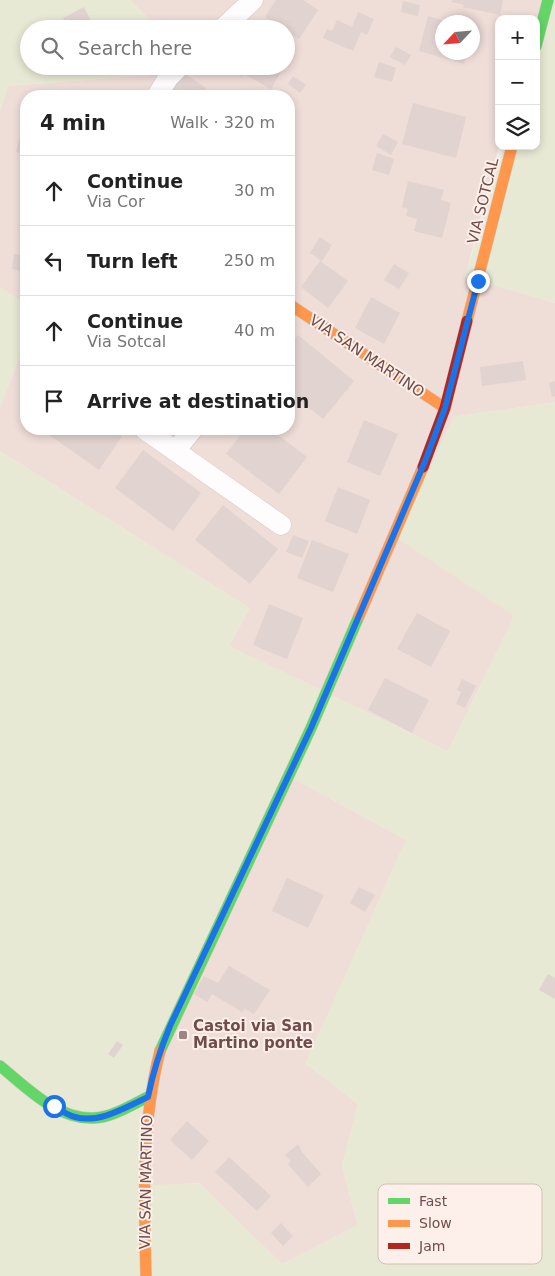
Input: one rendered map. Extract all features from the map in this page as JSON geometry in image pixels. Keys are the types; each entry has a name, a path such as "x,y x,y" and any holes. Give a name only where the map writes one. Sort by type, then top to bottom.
{"street":[{"path":"232,20 253,0"},
{"path":"540,31 548,0"},
{"path":"161,90 171,75"},
{"name":"VIA SOTCAL","path":"445,408 511,150"},
{"name":"VIA SAN MARTINO","path":"146,1276 145,1127 148,1097 160,1049 311,728 426,459 445,408 295,309"},
{"path":"152,435 281,525"},
{"path":"175,451 188,435"},
{"path":"0,1066 54,1106 75,1117 92,1118 107,1115 148,1097"}],"shaded area":[{"path":"130,0 548,0 539,15 495,15 495,150 498,150 465,277 555,303 555,402 453,417 514,616 448,751 229,646 250,608 0,451 0,407 20,356 20,435 295,435 295,90 20,90 20,301 0,287 0,111 8,86 150,75 295,75 295,20 150,20"},
{"path":"283,773 406,840 306,1064 358,1104 342,1166 358,1225 282,1264 199,1183 154,1186 147,1077"}],"green space":[{"path":"0,0 130,0 150,20 20,20 20,75 150,75 8,86 0,111"},
{"path":"555,0 555,303 465,277 503,150 540,150 540,30"},
{"path":"0,287 20,301 20,356 0,407"},
{"path":"555,402 555,1276 0,1276 0,451 250,608 229,646 448,751 514,616 398,539 453,417","holes":["283,773 406,840 305,1064 358,1104 342,1166 358,1225 282,1264 199,1183 154,1185 147,1077"]}],"building":[{"path":"276,0 303,0 318,10 299,39 295,37 295,20 270,20 265,17"},
{"path":"452,0 503,0 500,15 463,7 464,5 451,2"},
{"path":"403,1 420,5 418,16 401,12"},
{"path":"84,7 90,20 64,20 63,18"},
{"path":"358,12 374,19 367,35 361,32 353,51 323,38 327,29 332,31 337,20 352,27"},
{"path":"428,16 435,18 435,56 419,51"},
{"path":"396,47 411,55 405,65 390,57"},
{"path":"450,60 465,60 464,64"},
{"path":"379,62 396,68 392,82 374,77"},
{"path":"183,75 187,75 206,88 204,90 171,90"},
{"path":"246,75 279,75 271,89"},
{"path":"293,76 306,85 300,93 288,84"},
{"path":"413,103 466,117 456,158 402,144"},
{"path":"383,134 398,142 391,155 376,146"},
{"path":"20,137 20,153 16,152"},
{"path":"377,153 394,159 389,175 372,170"},
{"path":"408,181 444,190 441,200 451,203 442,238 414,231 417,219 406,216 408,209 402,207"},
{"path":"320,237 332,245 322,261 310,253"},
{"path":"14,254 20,255 20,271 12,269"},
{"path":"320,261 348,281 328,308 301,287"},
{"path":"394,264 409,273 399,289 384,280"},
{"path":"371,297 400,313 384,344 355,328"},
{"path":"298,335 354,381 323,419 295,397 295,338"},
{"path":"523,361 526,380 482,386 480,367"},
{"path":"555,381 555,396 552,397 549,383"},
{"path":"364,420 398,434 380,476 347,462"},
{"path":"49,435 122,436 99,470"},
{"path":"240,435 278,435 307,457 279,494 226,454"},
{"path":"143,450 201,493 173,531 115,488"},
{"path":"338,487 370,500 357,534 325,521"},
{"path":"223,505 278,549 250,584 195,540"},
{"path":"293,535 309,541 302,558 286,552"},
{"path":"312,540 349,554 333,592 297,578"},
{"path":"269,604 303,618 287,659 253,645"},
{"path":"417,613 450,631 431,667 397,649"},
{"path":"385,678 429,700 412,733 368,710"},
{"path":"462,679 476,686 465,708 456,704 461,692 457,690"},
{"path":"287,878 324,895 308,928 272,911"},
{"path":"359,887 375,895 365,912 350,903"},
{"path":"229,966 270,990 254,1014 245,1009 242,1012 212,994 207,1002 194,994 204,976 218,983"},
{"path":"548,974 555,978 555,999 539,990"},
{"path":"117,1041 123,1045 114,1058 108,1054"},
{"path":"187,1121 209,1141 192,1160 170,1140"},
{"path":"298,1144 302,1152 321,1174 308,1187 288,1164 291,1161 285,1155"},
{"path":"229,1157 271,1196 257,1211 215,1172"},
{"path":"281,1223 293,1236 283,1246 271,1233"}],"traffic: fast":[{"path":"540,31 548,0"},
{"path":"160,1051 311,728 359,616"},
{"path":"0,1066 43,1101 67,1114 80,1117 94,1118 108,1115 148,1097"}],"traffic: slow":[{"path":"467,321 511,150"},
{"path":"295,308 445,408"},
{"path":"359,616 423,467"},
{"path":"146,1276 145,1163 150,1107 160,1051"}],"traffic: jam":[{"path":"423,467 445,408 467,321"}],"place":[{"name":"Castoi via San Martino ponte","path":"183,1035"}],"route":[{"path":"54,1106 75,1117 92,1118 107,1115 148,1097 160,1049 170,1026 311,728 426,459 445,408 478,281"}]}
